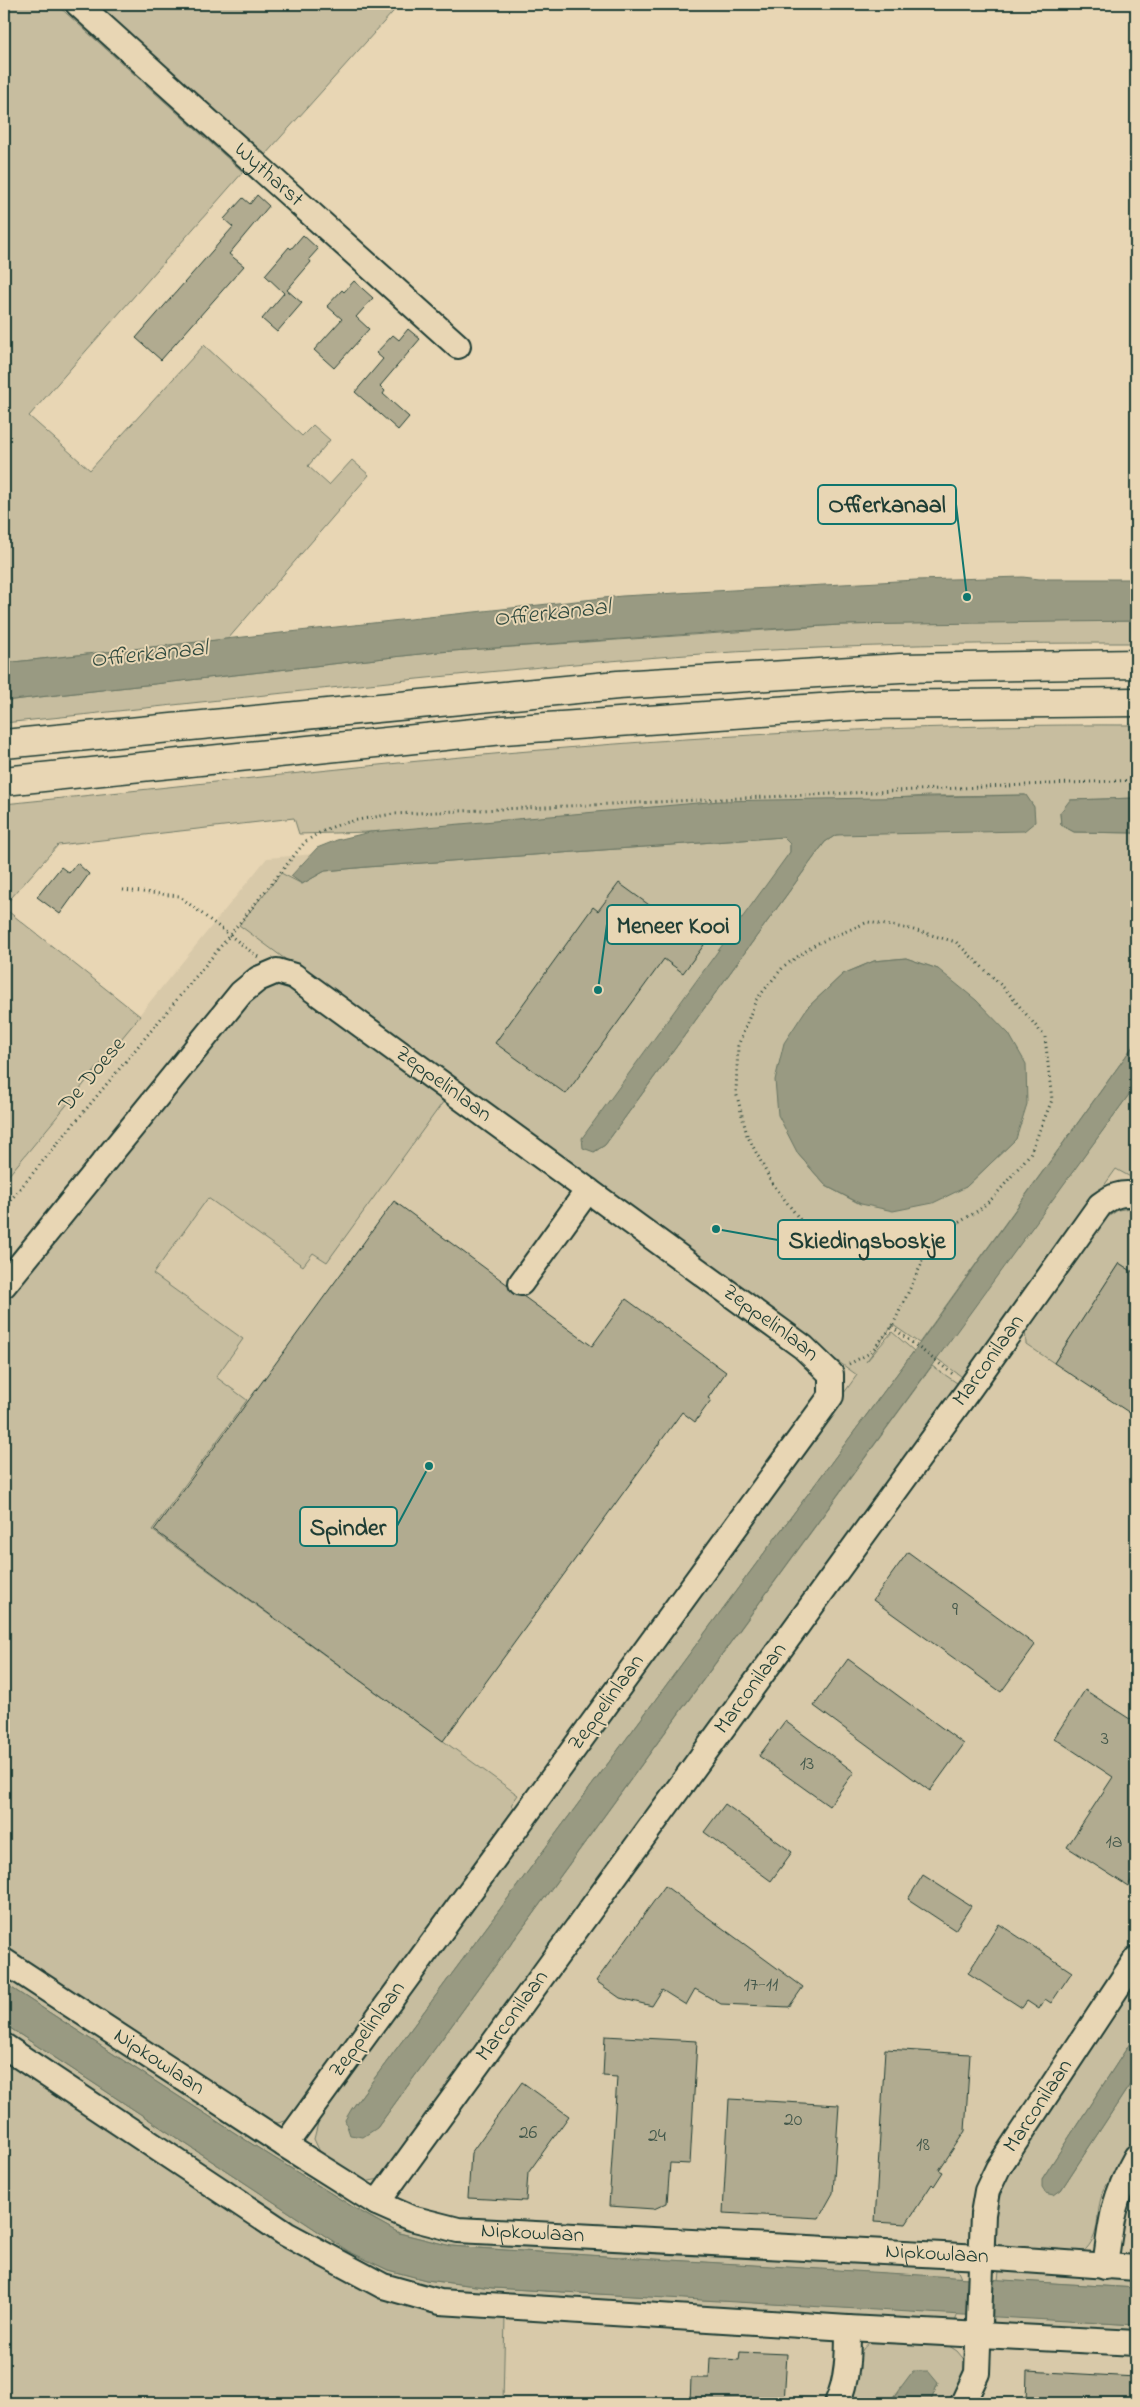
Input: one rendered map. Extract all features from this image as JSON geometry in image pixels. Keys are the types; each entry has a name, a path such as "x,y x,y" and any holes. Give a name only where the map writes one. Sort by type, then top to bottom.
{"highway":[{"path":"4,744 618,685 900,668 1136,664"},
{"path":"4,782 503,730 868,705 1136,702"}],"street":[{"name":"Wytharst","path":"78,4 458,346"},
{"name":"Zeppelinlaan","path":"276,971 294,976 803,1347 831,1374 831,1396 284,2145"},
{"path":"4,1285 240,993 258,979 276,971"},
{"path":"521,1283 588,1190"},
{"name":"Marconilaan","path":"377,2203 970,1388 1100,1205 1113,1195 1128,1193 1136,1195"},
{"name":"Marconilaan","path":"981,2262 983,2214 987,2191 998,2168 1136,1959"},
{"name":"Nipkowlaan","path":"4,1961 284,2145 377,2203 411,2218 458,2230 981,2262 1136,2268"},
{"path":"4,2046 286,2234 383,2286 440,2302 848,2328 1136,2343"},
{"path":"1105,2266 1113,2208 1121,2184 1136,2157"},
{"name":"Nipkowlaan","path":"963,2403 977,2372 980,2334 981,2262"},
{"path":"837,2403 843,2390 847,2364 848,2328"}],"path":[{"name":"De Doese","path":"4,1208 305,842 322,830 351,821 393,814 1136,780"},
{"path":"123,890 179,896 276,971"},
{"path":"831,1374 870,1353 892,1327 929,1248 942,1233 979,1210 994,1197 1030,1154 1052,1100 1045,1036 1006,990 956,942 910,928 868,922 816,944 792,960 784,966 756,1000 738,1046 736,1092 747,1135 772,1183 801,1221 835,1240 870,1251 913,1254 942,1233"},
{"path":"892,1327 936,1362"}],"shaded area":[{"path":"4,4 56,4 243,172 29,416 90,470 204,345 302,436 313,425 330,440 308,466 329,485 352,460 369,475 228,639 4,663"},
{"path":"88,4 400,4 264,156"},
{"path":"1020,621 1136,621 1136,643 891,646 768,650 646,658 485,672 4,723 4,701 438,652 840,625"},
{"path":"1136,725 1136,798 1071,800 1060,813 1061,825 1074,832 1136,833 1136,1042 919,1343 893,1325 866,1362 892,1332 914,1351 351,2110 377,2128 932,1366 960,1385 380,2179 364,2182 320,2152 314,2139 320,2115 857,1375 560,1162 239,925 281,873 302,884 325,871 783,837 790,844 790,852 594,1152 605,1145 825,842 836,835 1034,807 1025,795 928,796 370,832 299,834 294,818 58,845 4,906 4,804 505,753 647,742 856,730","holes":["906,958 938,969 1016,1139 966,1187 860,1204 826,1186 798,1154 807,1008 843,974 874,961"]},
{"path":"1136,814 1136,2403 101,2403 4,2059 4,1181 267,858 783,815"},
{"path":"4,908 140,1016 4,1181"},
{"path":"276,983 288,984 446,1098 327,1262 313,1253 303,1266 208,1198 153,1274 243,1339 216,1377 247,1400 152,1530 518,1795 511,1805 518,1810 289,2120 278,2123 263,2118 4,1949 4,1299 250,999 264,987"},
{"path":"1136,1085 1136,1180 1116,1169 965,1379 936,1358"},
{"path":"1136,1207 1136,1274 1119,1263 1054,1363 1026,1344 1025,1327 1102,1221 1118,1210"},
{"path":"4,1968 379,2212 956,2267 961,2278 451,2246 399,2233 356,2209 255,2146 4,1983"},
{"path":"1136,1971 1136,2034 1042,2179 1061,2190 1136,2075 1138,2119 1136,2141 1104,2190 1093,2239 1082,2253 998,2246 992,2238 995,2191"},
{"path":"4,2024 348,2251 388,2270 426,2280 493,2288 958,2314 954,2324 448,2295 350,2264 4,2037"},
{"path":"4,2059 316,2264 402,2305 446,2314 505,2316 503,2403 4,2403"},
{"path":"999,2271 1136,2278 1136,2288 998,2280"},
{"path":"994,2316 1136,2325 1136,2334 994,2326"},
{"path":"872,2340 946,2344 957,2351 967,2363 964,2384 956,2403 930,2403 938,2383 900,2387 889,2403 852,2403 857,2362 864,2347"}],"water":[{"path":"1023,577 1039,579 1136,579 1136,621 840,625 735,631 438,652 4,701 4,663 622,596 916,580"},
{"path":"1026,795 1034,807 1035,822 1024,831 836,835 825,842 605,1145 594,1152 583,1148 582,1138 790,852 790,844 783,837 325,871 302,884 291,876 317,848 337,840 370,832 720,801"},
{"path":"1136,798 1136,833 1074,832 1061,825 1060,813 1070,800"},
{"path":"906,958 938,969 976,1000 1009,1034 1026,1064 1027,1104 1016,1139 966,1187 933,1203 893,1211 861,1204 826,1186 798,1154 778,1115 775,1080 784,1043 807,1008 843,974 874,961"},
{"path":"1136,1042 1136,1085 377,2128 363,2137 350,2135 345,2120 351,2110 914,1351"},
{"path":"4,1983 255,2146 356,2209 399,2233 451,2246 1136,2288 1136,2325 493,2288 426,2280 388,2270 348,2251 4,2024"},
{"path":"1136,2034 1136,2075 1061,2190 1054,2195 1046,2193 1042,2187 1042,2179"},
{"path":"913,2371 928,2371 938,2383 930,2403 889,2403"}],"building":[{"path":"257,195 269,206 229,254 244,266 161,360 136,338 233,227 224,219 243,198 250,204"},
{"path":"303,235 318,249 309,259 311,262 287,290 302,303 277,332 262,319 284,293 265,275 289,247 291,249"},
{"path":"354,281 373,298 356,317 369,329 334,368 314,350 342,319 327,306 342,290 344,292"},
{"path":"408,329 420,339 380,386 385,391 383,394 409,417 398,430 355,392 383,359 376,353 393,335 399,340"},
{"path":"77,863 89,874 60,914 37,897 61,867 69,873"},
{"path":"619,883 704,945 683,973 664,959 566,1094 495,1043 593,907 598,911"},
{"path":"394,1201 508,1285 513,1294 523,1296 592,1346 626,1299 726,1372 708,1398 711,1400 695,1422 682,1412 443,1741 154,1530"},
{"path":"1119,1263 1136,1274 1136,1417 1054,1363"},
{"path":"908,1552 1035,1645 1001,1692 873,1600"},
{"path":"848,1659 964,1744 930,1791 814,1706"},
{"path":"1085,1690 1136,1723 1136,1873 1128,1886 1067,1847 1113,1777 1054,1738"},
{"path":"785,1721 854,1772 829,1806 759,1756"},
{"path":"725,1804 792,1852 771,1881 704,1832"},
{"path":"923,1875 971,1906 955,1930 908,1899"},
{"path":"665,1886 803,1987 789,2007 721,2004 695,1989 686,2005 662,1990 652,2006 620,1998 596,1981"},
{"path":"999,1924 1072,1972 1051,2003 1045,1999 1039,2009 1027,2001 1022,2008 968,1973"},
{"path":"605,2036 697,2041 690,2164 670,2163 667,2203 654,2209 609,2206 617,2077 603,2076"},
{"path":"885,2049 970,2054 965,2131 939,2170 943,2172 934,2186 932,2184 906,2224 875,2222"},
{"path":"522,2082 569,2116 528,2173 526,2201 468,2198 471,2153"},
{"path":"729,2099 839,2105 833,2193 819,2218 723,2213"},
{"path":"740,2352 787,2354 784,2403 690,2403 691,2378 709,2378 710,2358 739,2360"},
{"path":"1027,2371 1136,2377 1136,2403 1026,2403"}],"place":[{"name":"Offierkanaal","path":"967,597"},
{"name":"Meneer Kooi","path":"598,990"},
{"name":"Skiedingsboskje","path":"716,1229"},
{"name":"Spinder","path":"429,1466"}]}
